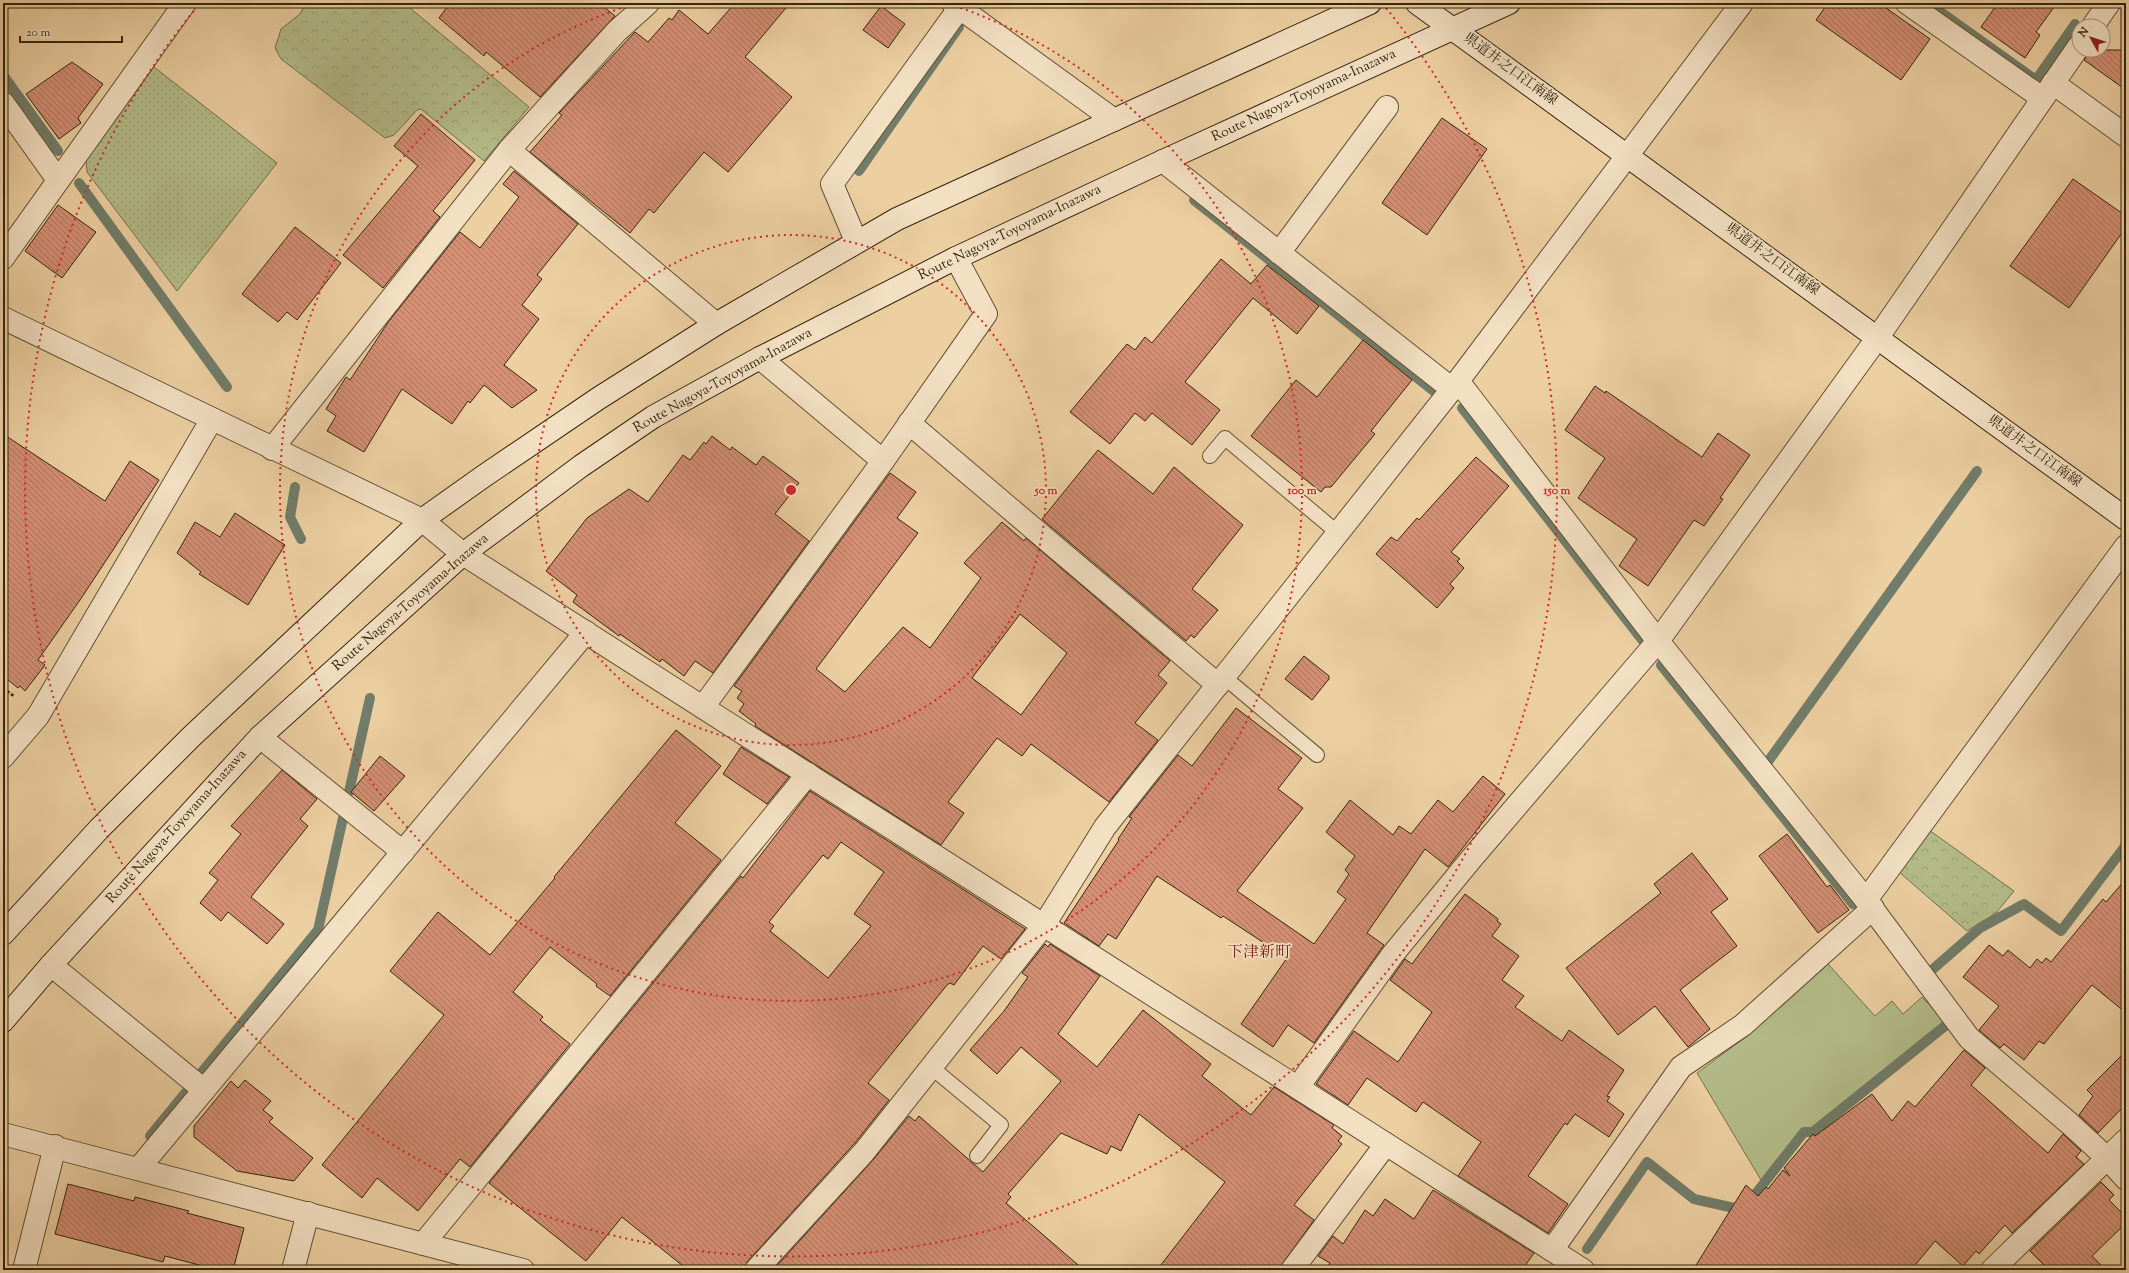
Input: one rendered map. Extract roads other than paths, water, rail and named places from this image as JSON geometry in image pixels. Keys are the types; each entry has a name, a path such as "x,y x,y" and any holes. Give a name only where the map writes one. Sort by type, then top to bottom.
{"street":[{"path":"3,258 185,3"},
{"path":"272,448 509,150 617,31 648,3"},
{"path":"4,929 99,829 190,737 422,520 586,407 716,324 897,219 1370,3"},
{"name":"県道井之口江南線","path":"1417,3 1628,155 2126,519"},
{"name":"Route Nagoya-Toyoyama-Inazawa","path":"3,1021 51,965 260,737 463,554 581,466 653,417 760,358 956,258 1162,161 1508,3"},
{"path":"756,1270 864,1152 1044,925 1105,827 1455,385 1742,3"},
{"path":"1907,3 2047,90 2126,136"},
{"path":"2099,18 2109,3"},
{"path":"856,242 832,184 959,5 1114,120"},
{"path":"1298,1088 1393,954 1472,858 1658,641 1878,338 2071,57"},
{"path":"3,103 58,180"},
{"path":"1280,253 1387,107"},
{"path":"509,150 716,324"},
{"path":"1162,161 1280,253 1455,385 1658,641 1870,904 1969,1038 2108,1159 2126,1179"},
{"path":"703,707 883,460 986,314 956,258"},
{"path":"3,318 422,520 463,554 1583,1270"},
{"path":"760,358 883,460"},
{"path":"3,757 38,716 212,419"},
{"path":"909,423 1221,681"},
{"path":"1552,1250 1681,1068 1742,1025 1870,904 2126,546"},
{"path":"139,1168 586,632"},
{"path":"260,737 403,852"},
{"path":"423,1244 808,774"},
{"path":"51,965 204,1090"},
{"path":"3,1134 55,1146 523,1270"},
{"path":"1992,1270 2126,1140"},
{"path":"1292,1270 1386,1144"},
{"path":"24,1270 55,1146"},
{"path":"293,1270 308,1213"}],"lane":[{"path":"1210,456 1225,438 1338,534"},
{"path":"1221,681 1317,755"},
{"path":"931,1068 1001,1125 977,1156"}],"waterway":[{"path":"1928,3 2036,80 2071,30"},
{"path":"859,171 959,27"},
{"path":"3,75 58,151"},
{"path":"79,183 227,387"},
{"path":"1194,200 1435,392"},
{"path":"1462,408 1643,641"},
{"path":"1767,763 1977,471"},
{"path":"295,487 290,517 301,539"},
{"path":"1661,665 1853,904"},
{"path":"349,792 370,698"},
{"path":"202,1072 318,930 343,818"},
{"path":"1933,969 1980,928 2024,904 2061,931 2126,845"},
{"path":"1587,1249 1647,1162 1694,1199 1743,1210 1804,1132 1813,1132 1945,1026"},
{"path":"150,1136 187,1091"}],"district":[{"name":"下津新町","path":"1259,953"}]}
